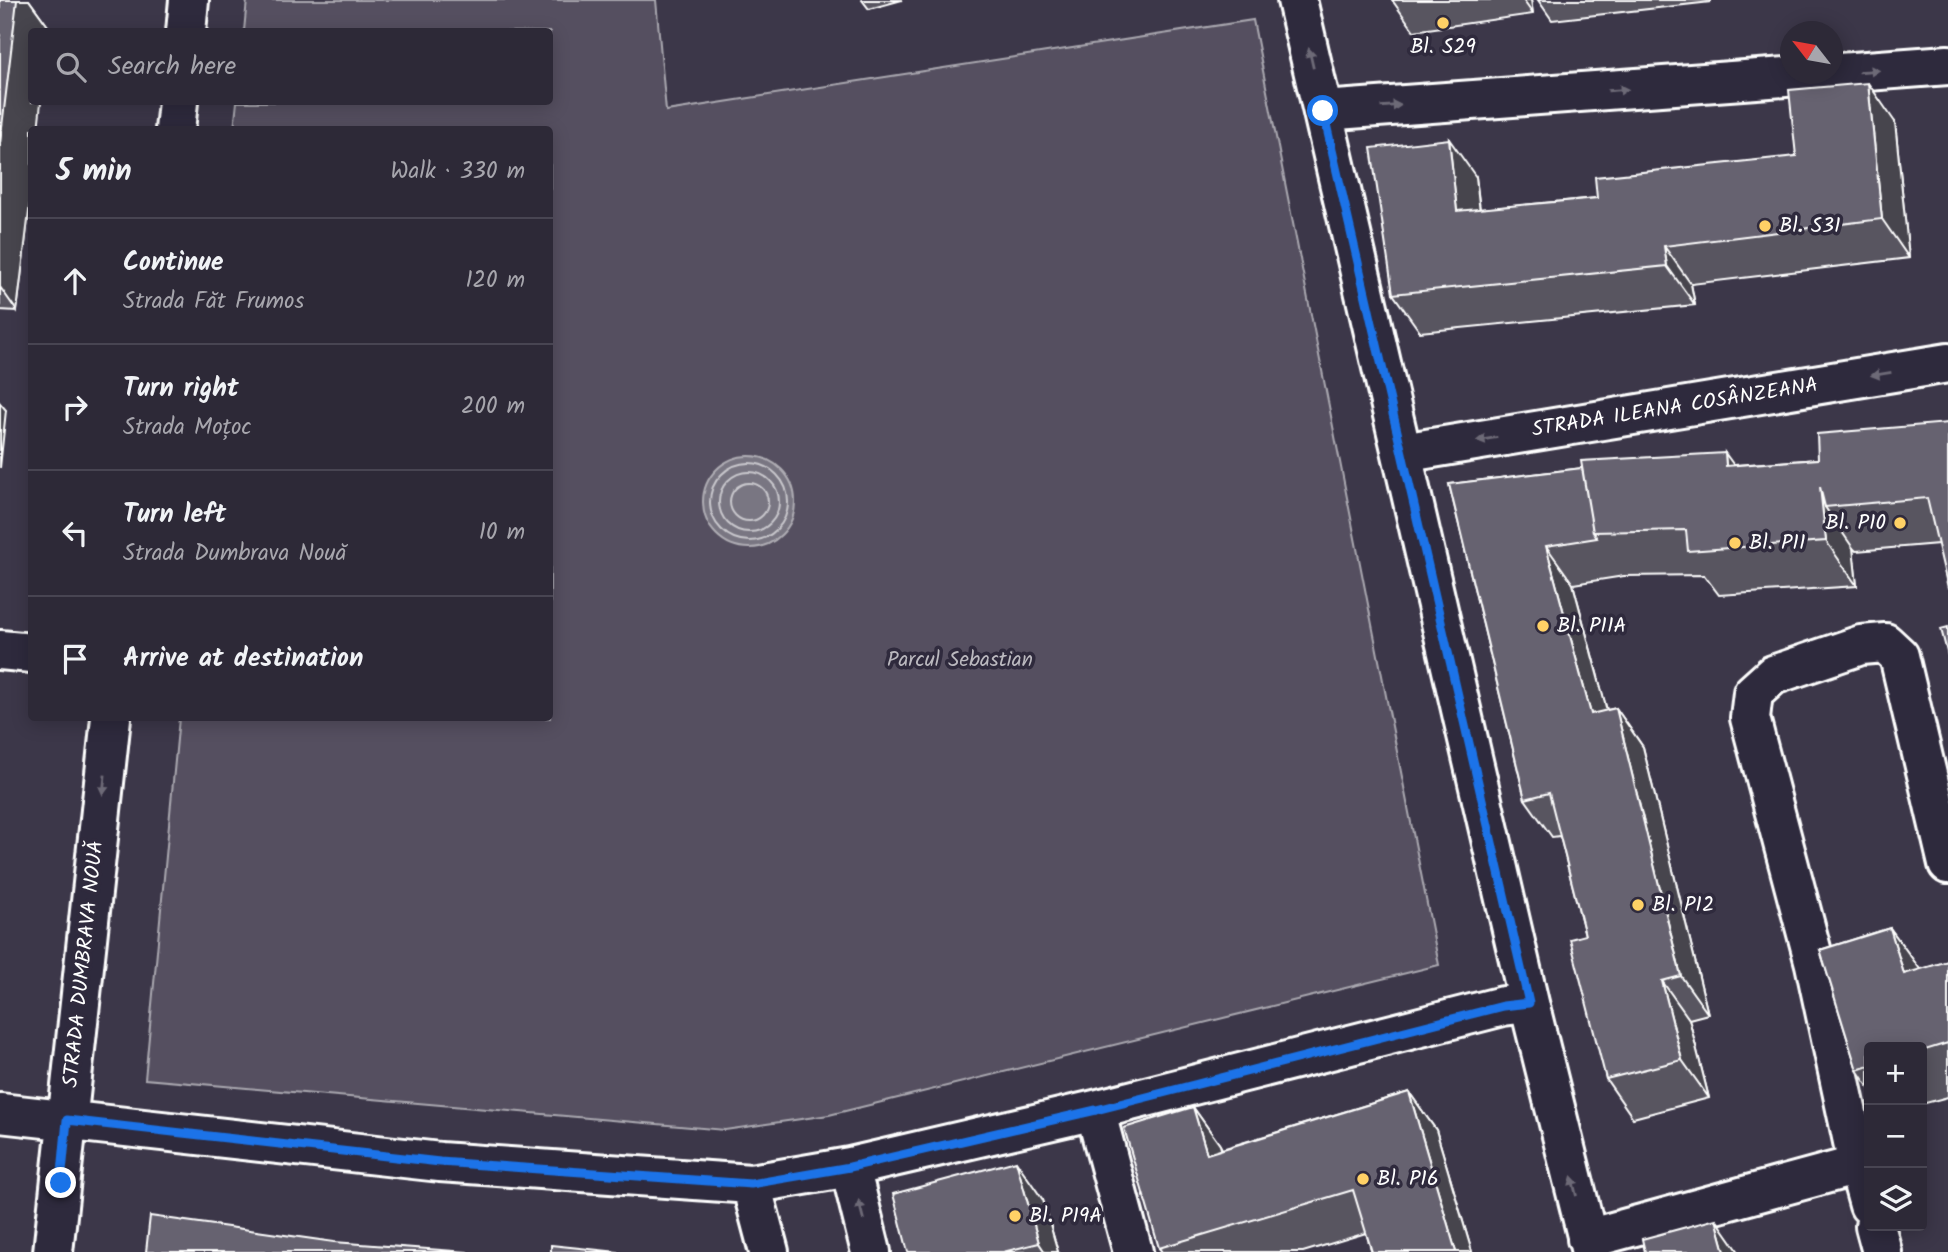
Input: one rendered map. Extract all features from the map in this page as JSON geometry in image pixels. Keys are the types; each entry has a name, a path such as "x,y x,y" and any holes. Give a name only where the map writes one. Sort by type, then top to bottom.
{"street":[{"path":"186,28 189,0"},
{"path":"1297,0 1529,1003 1589,1246 1858,1165"},
{"path":"1323,111 1948,65"},
{"path":"175,126 178,105"},
{"name":"STRADA ILEANA COSÂNZEANA","path":"1402,453 1948,363"},
{"path":"1864,1187 1815,964 1750,718 1753,693 1773,675 1861,645 1885,643 1899,656 1948,864"},
{"path":"0,650 28,653"},
{"name":"STRADA DUMBRAVA NOUĂ","path":"53,1252 111,721"},
{"path":"0,1113 440,1162 751,1184 850,1167 1096,1110 1503,1006 1529,1003"},
{"path":"1096,1110 1133,1252"},
{"path":"850,1167 871,1252"},
{"path":"751,1184 769,1252"},
{"path":"1876,1231 1882,1252"}],"green space":[{"name":"Parcul Sebastian","path":"247,0 656,0 666,111 1253,20 1439,965 829,1115 725,1130 145,1079 179,721 553,721 553,126 234,126 237,105 553,105 553,28 244,28"}],"water":[{"path":"749,456 766,460 781,470 791,485 795,502 791,519 781,534 766,544 749,548 732,544 717,534 707,519 703,502 707,485 717,470 732,460"}],"building":[{"path":"0,0 17,0 0,144"},
{"path":"1868,83 1882,219 1664,246 1667,266 1393,294 1371,148 1449,139 1457,211 1597,198 1595,177 1796,156 1789,90"},
{"path":"1948,423 1948,588 1927,498 1825,507 1820,487 1826,541 1688,551 1686,530 1593,532 1581,461 1725,453 1726,466 1818,459 1817,434"},
{"path":"1582,468 1593,532 1597,538 1546,546 1591,714 1616,708 1681,976 1662,981 1682,1060 1606,1079 1570,939 1585,935 1549,793 1525,799 1449,484"},
{"path":"1948,627 1948,656 1941,629"},
{"path":"1890,928 1904,974 1948,961 1948,1043 1927,1049 1927,1042 1864,1042 1864,1068 1857,1070 1820,950"},
{"path":"1409,1092 1456,1252 1372,1252 1353,1190 1159,1248 1124,1128 1193,1107 1207,1154"},
{"path":"1016,1161 1039,1243 1003,1252 908,1252 893,1194"},
{"path":"150,1216 334,1242 468,1252 146,1252"},
{"path":"1716,1219 1725,1252 1645,1252 1642,1239"},
{"path":"551,1245 618,1252 551,1252"}],"place":[{"name":"Bl. S29","path":"1443,23"},
{"name":"Bl. S31","path":"1765,226"},
{"name":"Bl. P10","path":"1900,523"},
{"name":"Bl. P11","path":"1735,543"},
{"name":"Bl. P11A","path":"1543,626"},
{"name":"Bl. P12","path":"1638,905"},
{"name":"Bl. P16","path":"1363,1179"},
{"name":"Bl. P19A","path":"1015,1216"}],"route":[{"path":"61,1183 67,1120 440,1162 751,1184 850,1167 1096,1110 1503,1006 1529,1003 1323,111"}]}
